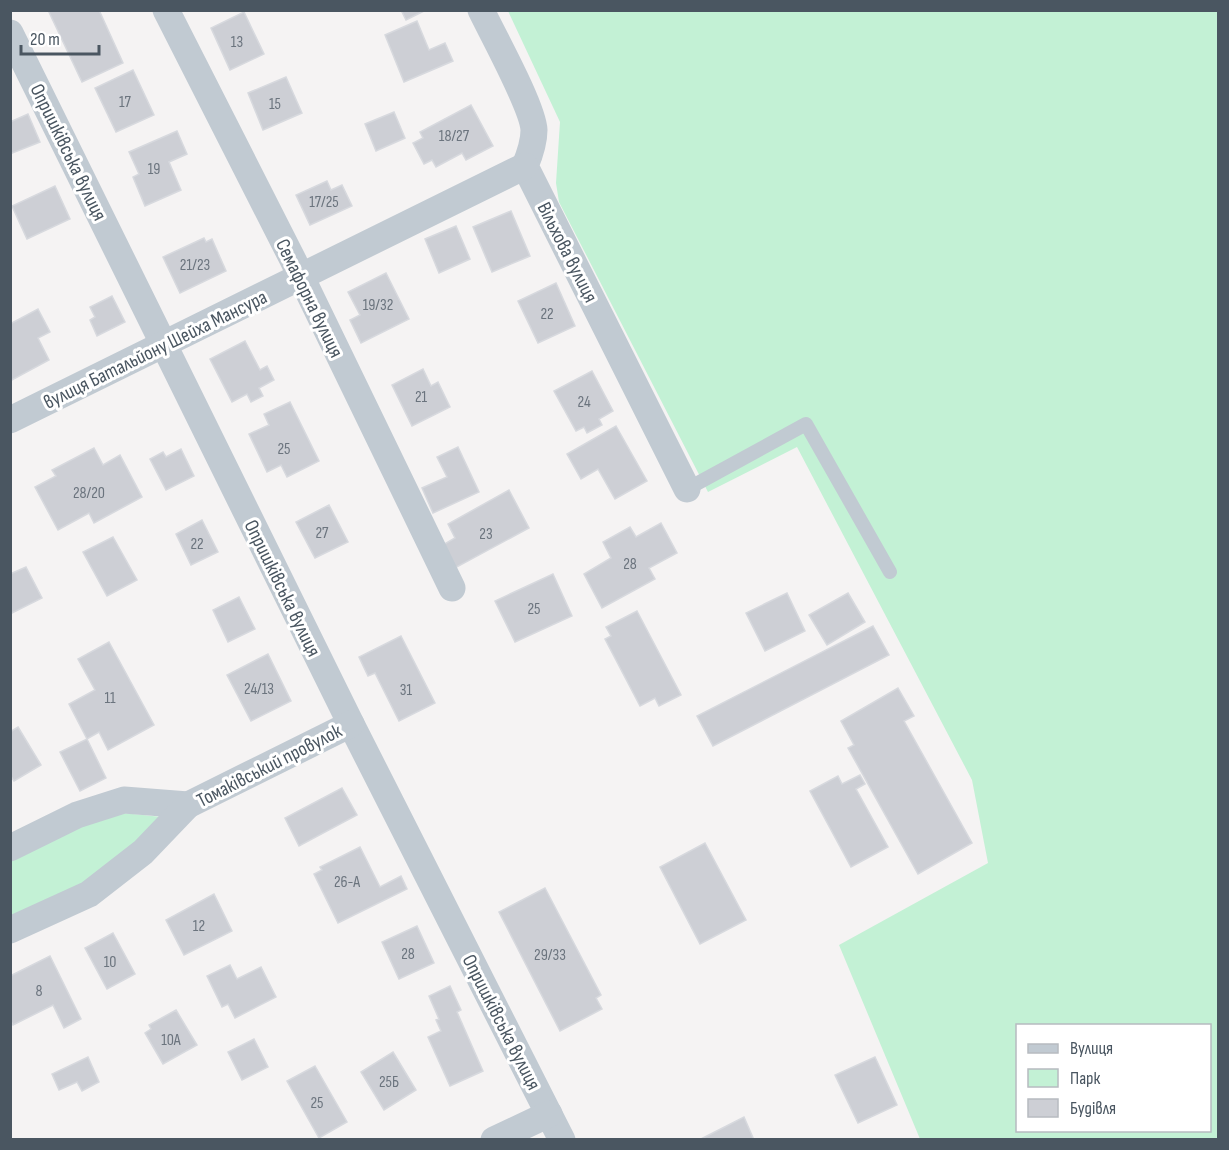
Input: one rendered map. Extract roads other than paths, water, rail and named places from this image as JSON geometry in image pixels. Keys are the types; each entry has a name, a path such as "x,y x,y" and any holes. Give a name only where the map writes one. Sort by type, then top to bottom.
{"street":[{"name":"Семафорна вулиця","path":"166,10 452,588"},
{"path":"481,10 527,106 534,128 532,148 525,166"},
{"name":"Опришківська вулиця","path":"10,33 351,724 562,1140"},
{"name":"вулиця Батальйону Шейха Мансура","path":"10,420 525,166"},
{"name":"Вільхова вулиця","path":"525,166 687,489"},
{"name":"Томаківський провулок","path":"10,930 89,894 143,852 188,806 351,724"},
{"name":"Томаківський провулок","path":"10,848 77,815 124,800 188,806"},
{"path":"494,1140 549,1114"}],"lane":[{"path":"687,489 806,424 890,572"}]}
